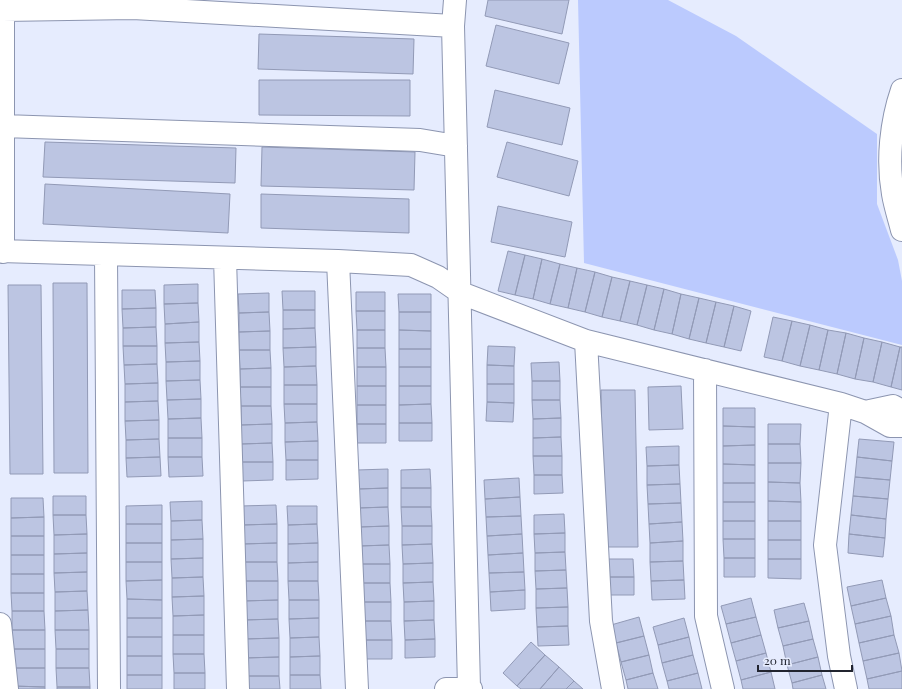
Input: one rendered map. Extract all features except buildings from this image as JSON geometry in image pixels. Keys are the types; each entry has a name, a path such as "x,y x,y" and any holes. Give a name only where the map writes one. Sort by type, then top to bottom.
{"street":[{"path":"446,689 470,688 453,26 455,0"},
{"path":"453,26 133,8 3,10 2,252 106,256 338,261 411,265 438,277 461,293 586,341 841,404 865,412 890,426 902,426"},
{"path":"902,90 897,105 890,145 892,194 902,230"},
{"path":"3,126 420,140 456,146"},
{"path":"106,256 109,689"},
{"path":"226,258 238,689"},
{"path":"338,261 357,689"},
{"path":"586,341 601,621 613,689"},
{"path":"705,370 706,616 723,689"},
{"path":"841,404 825,545 839,656 846,689"},
{"path":"865,412 893,406 902,411"},
{"path":"0,624 7,689"}],"shaded area":[{"path":"578,0 668,0 736,36 877,134 877,204 898,260 902,281 902,345 584,263"}]}
